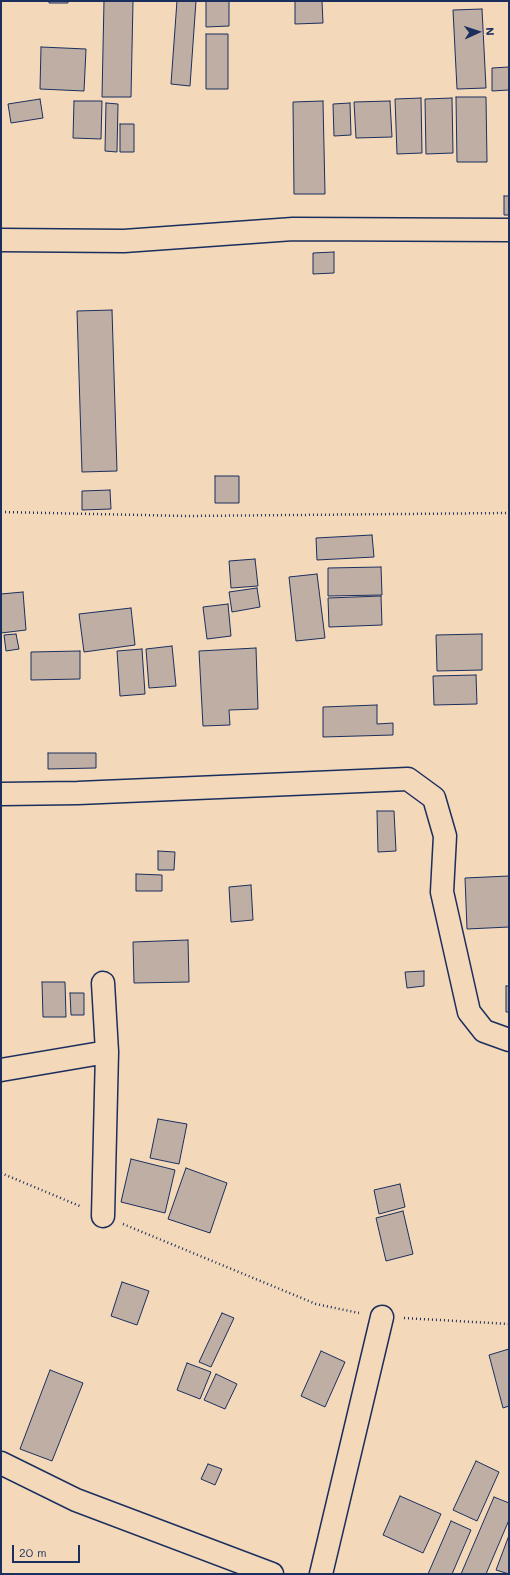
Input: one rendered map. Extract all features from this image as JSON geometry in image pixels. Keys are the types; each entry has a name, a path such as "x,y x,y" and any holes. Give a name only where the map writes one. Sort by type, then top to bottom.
{"street":[{"path":"1,240 124,241 293,230 509,230"},
{"path":"1,794 78,793 408,779 434,798 445,836 442,892 469,1012 484,1031 509,1040"},
{"path":"102,983 106,1052 103,1216"},
{"path":"1,1070 106,1052"},
{"path":"321,1574 382,1317"},
{"path":"1,1463 76,1500 272,1574"}],"path":[{"path":"1,512 187,516 509,514"},
{"path":"1,1173 316,1304 382,1317 509,1324"}],"building":[{"path":"49,1 68,1 68,3 49,3"},
{"path":"104,1 133,1 131,97 102,97"},
{"path":"177,1 196,1 190,86 171,84"},
{"path":"206,1 229,1 229,26 206,27"},
{"path":"295,1 322,1 323,23 295,24"},
{"path":"482,9 486,88 457,89 453,10"},
{"path":"206,34 228,34 228,89 206,89"},
{"path":"41,47 86,49 84,91 40,89"},
{"path":"509,67 509,90 492,91 492,68"},
{"path":"456,97 486,97 487,162 457,162"},
{"path":"421,98 422,153 397,154 395,99"},
{"path":"452,98 453,153 426,154 425,99"},
{"path":"40,99 43,118 11,123 8,104"},
{"path":"74,101 102,101 101,139 73,138"},
{"path":"323,101 325,194 294,194 293,102"},
{"path":"390,101 392,137 356,138 354,102"},
{"path":"106,103 118,104 117,152 105,151"},
{"path":"350,103 351,135 334,136 333,104"},
{"path":"120,124 134,124 134,152 120,152"},
{"path":"504,196 509,196 509,215 504,215"},
{"path":"334,252 334,273 313,274 313,253"},
{"path":"112,310 117,471 82,472 77,311"},
{"path":"215,476 239,476 239,503 215,503"},
{"path":"110,490 111,509 82,510 82,491"},
{"path":"372,535 374,557 317,560 316,538"},
{"path":"255,559 258,586 231,588 229,561"},
{"path":"381,567 382,595 328,596 328,568"},
{"path":"317,574 325,638 296,641 289,577"},
{"path":"257,588 260,607 232,612 229,592"},
{"path":"23,592 26,630 1,633 1,594"},
{"path":"381,596 382,625 329,627 328,598"},
{"path":"228,604 231,636 207,639 203,607"},
{"path":"131,608 135,645 84,652 79,614"},
{"path":"16,634 19,649 6,651 4,635"},
{"path":"482,634 482,670 437,671 436,635"},
{"path":"172,646 176,686 149,688 146,649"},
{"path":"256,648 258,709 229,710 230,725 203,726 199,651"},
{"path":"142,649 145,694 120,696 117,651"},
{"path":"80,651 80,679 31,680 31,652"},
{"path":"476,675 477,704 434,705 433,676"},
{"path":"377,705 377,724 393,723 393,735 323,737 323,707"},
{"path":"48,753 96,753 96,768 48,769"},
{"path":"377,811 394,811 396,851 378,852"},
{"path":"158,851 175,852 174,870 158,870"},
{"path":"136,874 162,875 162,891 136,891"},
{"path":"509,876 509,927 467,929 465,878"},
{"path":"251,885 253,920 231,922 229,887"},
{"path":"188,940 189,982 134,983 133,942"},
{"path":"424,971 424,986 407,988 405,972"},
{"path":"42,982 65,982 66,1017 43,1017"},
{"path":"506,986 509,986 509,1012 506,1012"},
{"path":"70,993 84,993 84,1015 71,1015"},
{"path":"158,1119 187,1124 179,1164 150,1158"},
{"path":"131,1159 175,1170 165,1213 121,1202"},
{"path":"186,1168 227,1183 210,1233 168,1219"},
{"path":"400,1184 405,1207 379,1214 374,1190"},
{"path":"403,1211 413,1254 386,1261 376,1218"},
{"path":"122,1282 149,1291 137,1325 111,1316"},
{"path":"222,1313 234,1318 211,1367 199,1362"},
{"path":"509,1349 509,1406 503,1408 489,1355"},
{"path":"321,1351 345,1362 325,1407 301,1396"},
{"path":"187,1363 211,1372 200,1399 177,1390"},
{"path":"50,1370 83,1383 52,1461 20,1449"},
{"path":"216,1374 237,1384 225,1409 204,1400"},
{"path":"476,1461 499,1472 477,1521 453,1510"},
{"path":"208,1464 222,1469 215,1485 201,1479"},
{"path":"400,1496 441,1514 423,1553 383,1535"},
{"path":"494,1497 509,1503 509,1520 486,1574 461,1574"},
{"path":"451,1521 471,1530 452,1574 428,1574"},
{"path":"508,1538 509,1539 509,1574 496,1570"}]}
